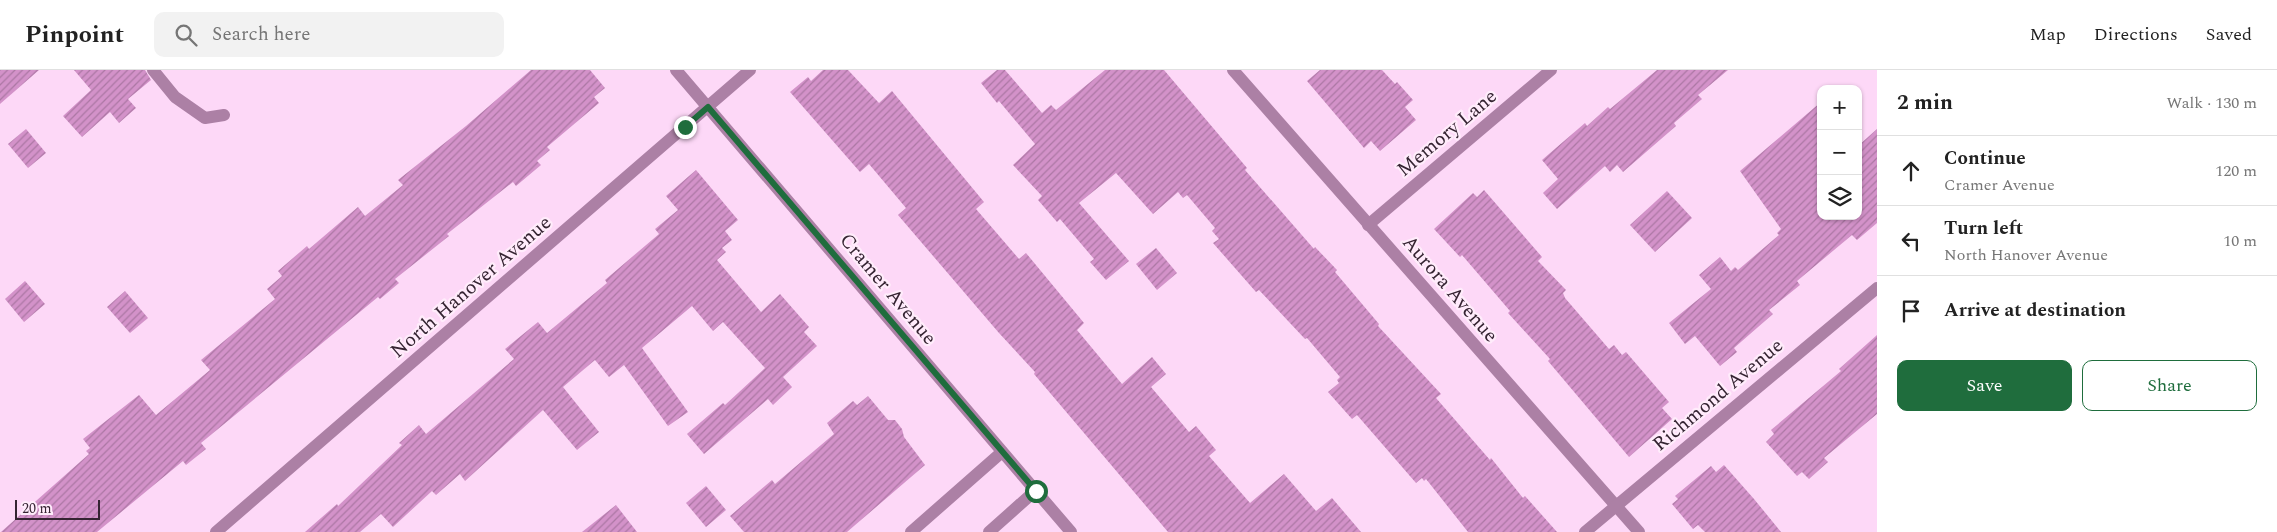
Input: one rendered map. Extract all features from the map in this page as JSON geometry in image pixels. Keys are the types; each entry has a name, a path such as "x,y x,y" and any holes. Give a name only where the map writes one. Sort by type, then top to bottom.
{"street":[{"path":"153,70 175,96 205,118 224,115"},
{"name":"Cramer Avenue","path":"676,70 1071,532"},
{"name":"North Hanover Avenue","path":"216,532 750,70"},
{"name":"Aurora Avenue","path":"1234,70 1639,532"},
{"name":"Memory Lane","path":"1368,224 1551,70"},
{"name":"Richmond Avenue","path":"1585,532 1615,504 1877,288"},
{"path":"911,532 1002,452"},
{"path":"989,532 1036,491"}],"building":[{"path":"0,70 39,70 0,104"},
{"path":"74,70 145,70 151,80 128,99 136,108 119,123 110,112 82,137 63,116 91,90"},
{"path":"531,70 590,70 605,88 594,97 599,103 547,147 550,150 537,161 541,165 516,186 513,182 447,234 449,236 395,279 399,283 380,299 378,297 201,443 206,449 186,465 183,461 97,532 1,532 89,454 86,451 90,448 83,439 139,395 156,415 210,370 201,360 275,299 267,289 282,276 278,271 307,246 309,249 358,207 365,216 403,185 398,180 466,126"},
{"path":"823,70 848,70 879,103 892,91 984,202 976,209 1019,259 1026,253 1084,323 1077,330 1122,384 1152,357 1166,374 1151,387 1189,432 1196,426 1216,450 1209,456 1250,503 1284,474 1316,511 1332,498 1361,532 1168,532 1034,374 1035,372 898,215 906,208 869,164 860,172 790,92 808,77 811,81"},
{"path":"997,70 1005,70 1042,113 1051,105 1056,110 1105,70 1164,70 1247,168 1245,170 1314,249 1315,247 1337,270 1335,272 1379,324 1378,326 1441,394 1436,398 1490,460 1491,458 1523,498 1525,496 1557,532 1468,532 1426,479 1424,481 1422,478 1416,483 1357,415 1352,419 1328,392 1339,383 1337,380 1340,377 1307,338 1305,339 1259,290 1256,292 1213,243 1219,239 1212,231 1215,228 1187,195 1183,198 1178,192 1153,214 1116,173 1079,203 1129,261 1106,280 1090,262 1094,259 1060,219 1057,222 1038,200 1042,196 1013,165 1035,144 999,101 997,103 981,83"},
{"path":"1320,70 1382,70 1395,84 1397,82 1413,100 1405,107 1416,120 1380,151 1371,141 1364,148 1307,81"},
{"path":"1657,70 1728,70 1698,95 1702,99 1674,123 1676,126 1623,172 1617,165 1610,172 1605,166 1557,209 1543,193 1558,179 1542,160 1585,123 1587,126 1608,107 1610,109"},
{"path":"1817,105 1817,220 1862,220 1862,142 1877,129 1877,223 1857,240 1852,235 1797,281 1800,285 1769,310 1773,314 1734,348 1737,352 1720,366 1695,336 1685,344 1669,323 1711,289 1699,275 1720,257 1731,271 1735,267 1738,270 1779,235 1777,233 1781,229 1740,171"},
{"path":"26,129 46,153 28,168 8,144"},
{"path":"696,170 738,220 725,231 732,240 722,248 726,252 717,260 761,312 780,294 809,327 804,332 817,346 783,377 792,387 773,405 768,399 704,454 687,434 723,403 725,405 765,368 723,322 713,331 692,306 642,348 688,412 668,426 624,365 609,377 595,360 563,387 599,432 577,450 543,410 465,481 460,474 436,495 432,491 393,527 381,514 360,532 305,532 337,504 338,506 402,445 399,443 419,425 426,434 514,359 505,349 538,322 547,333 607,283 605,280 659,234 655,229 678,210 666,196"},
{"path":"1484,190 1542,257 1538,261 1566,290 1563,293 1565,298 1609,349 1614,345 1622,355 1626,352 1669,402 1662,408 1672,419 1629,457 1548,361 1550,359 1508,313 1510,311 1462,255 1460,257 1434,229 1473,193 1477,197"},
{"path":"1667,191 1692,218 1655,252 1630,225"},
{"path":"1156,248 1177,273 1157,290 1136,264"},
{"path":"25,281 45,304 24,322 5,299"},
{"path":"125,291 148,318 130,333 107,307"},
{"path":"1877,335 1877,414 1824,458 1828,462 1809,479 1802,472 1797,476 1766,442 1774,434 1771,430 1841,371 1839,369"},
{"path":"868,396 888,420 895,420 902,429 904,437 925,465 847,532 744,532 730,516 772,480 775,484 834,434 827,423 853,401 857,405"},
{"path":"1724,465 1781,532 1705,532 1698,525 1693,529 1672,504 1678,499 1675,496 1711,466 1716,472"},
{"path":"706,486 726,510 706,527 686,503"},
{"path":"616,505 637,532 582,532"}],"route":[{"path":"685,127 708,107 1036,491"}]}
